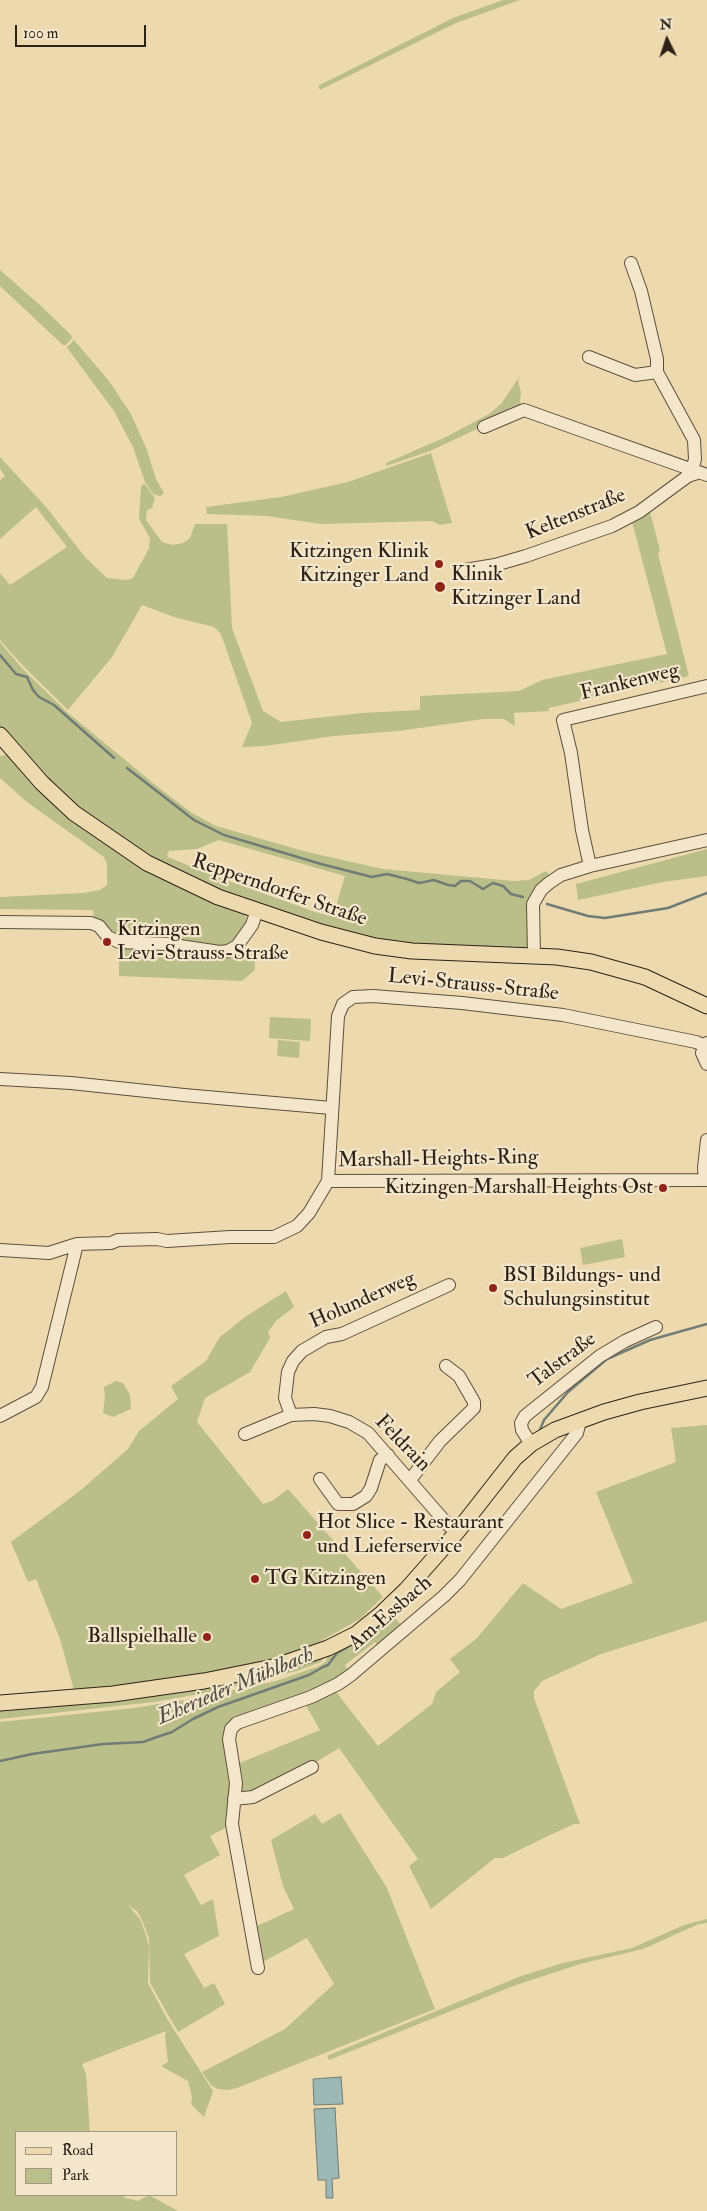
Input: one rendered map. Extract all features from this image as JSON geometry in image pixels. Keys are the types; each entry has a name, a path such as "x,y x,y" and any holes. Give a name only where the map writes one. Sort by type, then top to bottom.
{"main road":[{"name":"Repperndorfer Straße","path":"0,735 42,783 74,813 113,841 169,875 218,897 321,932 375,946 439,953 573,959 625,970 707,1006"},
{"path":"0,1702 134,1692 238,1674 304,1658 328,1648 356,1634 406,1590 457,1532 515,1458 531,1444 555,1430 580,1421 640,1402 707,1388"}],"street":[{"path":"630,263 641,292 657,359 657,372 694,440 699,473"},
{"path":"589,357 635,375 657,372"},
{"path":"484,427 524,410 699,473"},
{"name":"Keltenstraße","path":"459,571 510,561 612,526 639,512 688,476 699,473"},
{"name":"Frankenweg","path":"590,866 582,830 571,753 563,720 707,686"},
{"path":"534,956 532,912 535,897 541,890 562,875 590,866 707,840"},
{"path":"0,922 91,924 99,926 108,937 119,942 166,944 220,952 228,951 237,946 252,925 258,910"},
{"name":"Levi-Strauss-Straße","path":"328,1181 338,1016 342,1004 353,997 373,996 452,1002 563,1015 706,1045 702,1054 707,1064"},
{"path":"0,1079 71,1083 331,1108"},
{"name":"Marshall-Heights-Ring","path":"0,1250 49,1253 77,1244 111,1243 118,1240 157,1239 168,1241 274,1236 296,1226 309,1213 328,1181 706,1180 704,1168 707,1140"},
{"path":"0,1416 36,1397 42,1388 77,1244"},
{"name":"Holunderweg","path":"291,1415 285,1398 288,1372 293,1361 302,1350 326,1336 342,1334 449,1285"},
{"name":"Talstraße","path":"531,1444 522,1430 521,1423 525,1416 600,1356 625,1341 656,1327"},
{"path":"410,1480 440,1441 474,1408 474,1402 459,1376 446,1366"},
{"name":"Feldrain","path":"245,1434 291,1415 314,1414 330,1416 349,1422 368,1433 457,1532"},
{"name":"Am Essbach","path":"258,1968 232,1824 236,1783 229,1739 233,1725 330,1688 351,1675 406,1629 460,1580 577,1433 580,1421"},
{"path":"320,1480 338,1504 353,1504 366,1496 371,1488 380,1460 388,1455"},
{"path":"234,1799 253,1797 312,1767"}],"green space":[{"path":"503,0 520,0 456,23 320,90 318,86 453,18"},
{"path":"0,270 71,335 72,338 66,345 63,345 0,286"},
{"path":"74,340 109,381 131,414 147,450 156,479 164,493 160,496 153,494 145,482 133,447 114,411 68,349 67,347"},
{"path":"520,376 518,381 522,408 430,451 386,466 386,463 448,436 489,414 501,404"},
{"path":"431,453 452,523 440,525 432,521 321,524 267,516 207,514 206,507 281,497 348,482"},
{"path":"0,457 46,507 85,557 107,578 127,580 133,578 149,548 150,538 139,519 141,487 144,483 155,498 152,508 147,510 146,520 162,542 173,545 183,543 190,538 195,524 227,524 232,628 263,711 281,722 362,713 420,710 420,696 519,691 542,680 667,654 632,522 649,508 660,550 658,554 689,676 549,708 549,711 514,713 515,726 504,719 484,719 398,731 334,736 265,746 242,747 252,723 221,634 214,627 174,617 142,605 112,657 68,710 23,666 0,640 0,573 10,585 67,547 36,507 0,539 0,480 5,476 0,469"},
{"path":"0,642 21,667 67,712 159,788 192,813 216,826 307,852 383,869 514,881 529,880 546,871 551,877 544,883 531,946 527,951 375,941 259,908 172,871 75,808 0,729","holes":["219,840 345,876 333,916 318,913 209,874 168,857 167,854 169,851 197,849"]},
{"path":"9,754 66,809 246,915 247,922 230,948 116,937 94,921 93,910 0,909 0,897 83,893 100,890 107,885 107,864 104,857 27,802 0,778 0,756"},
{"path":"707,849 707,876 663,882 578,900 576,884"},
{"path":"119,944 214,954 243,945 254,956 255,970 242,981 119,976"},
{"path":"270,1017 311,1019 310,1041 269,1038"},
{"path":"278,1040 300,1042 299,1058 277,1056"},
{"path":"622,1239 625,1257 583,1265 580,1248"},
{"path":"286,1291 294,1307 276,1321 268,1332 270,1338 250,1372 205,1398 197,1422 263,1504 272,1501 288,1489 383,1597 360,1619 287,1660 75,1694 60,1639 36,1579 28,1582 11,1542 81,1490 128,1449 139,1431 178,1399 171,1386 206,1361 219,1338 245,1317"},
{"path":"116,1381 123,1383 130,1395 131,1409 113,1417 103,1413 104,1387"},
{"path":"707,1425 707,1621 601,1654 542,1681 534,1691 534,1698 580,1824 574,1824 503,1858 495,1858 431,1909 409,1866 418,1859 339,1748 313,1764 242,1797 231,1825 210,1836 220,1855 184,1875 201,1905 213,1899 219,1936 184,1954 204,1988 214,1983 225,2004 178,2032 150,1983 149,1938 137,1911 128,1905 140,1919 147,1938 149,1947 148,1983 166,2017 213,2091 204,2117 191,2104 192,2097 188,2081 161,2066 168,2062 166,2031 82,2064 86,2074 90,2131 15,2131 15,2196 124,2196 138,2201 151,2196 178,2211 0,2211 0,1722 134,1708 183,1700 192,1714 194,1712 187,1700 276,1681 319,1666 326,1661 329,1651 389,1612 404,1628 380,1647 375,1642 345,1665 349,1673 335,1683 232,1724 235,1765 320,1730 304,1702 334,1689 378,1746 432,1704 436,1692 460,1672 450,1659 477,1638 523,1583 561,1609 633,1583 596,1492 676,1462 671,1428"},
{"path":"325,1656 321,1662 297,1671 216,1691 154,1702 0,1719 0,1705"},
{"path":"340,1813 387,1888 435,2009 237,2088 228,2090 218,2089 211,2085 202,2072 285,2029 334,1984 307,1938 261,1963 255,1927 294,1909 283,1886 271,1840 315,1814 322,1824"},
{"path":"707,1919 707,1923 699,1924 643,1949 580,1964 516,1985 329,2060 327,2056 521,1976 563,1963 632,1948 684,1925"}],"water":[{"path":"341,2077 343,2104 314,2105 313,2079"},
{"path":"335,2108 339,2178 332,2179 333,2198 326,2198 326,2180 318,2180 314,2109"}],"waterway":[{"path":"0,655 16,674 27,677 33,690 39,697 54,705 114,758"},
{"path":"127,768 194,820 224,835 372,877 387,874 419,883 434,880 455,886 461,881 470,881 483,889 493,883 503,886 511,894 523,897"},
{"path":"547,904 588,916 605,918 668,908 707,893"},
{"name":"Eherieder Mühlbach","path":"539,1432 544,1420 568,1392 607,1359 650,1340 707,1324"},
{"name":"Eherieder Mühlbach","path":"0,1761 32,1754 103,1744 143,1742 172,1732 218,1707 309,1675 328,1665 337,1653 372,1633 384,1621"}],"place":[{"name":"Kitzingen Klinik Kitzinger Land","path":"439,564"},
{"name":"Klinik Kitzinger Land","path":"440,587"},
{"name":"Kitzingen Levi-Strauss-Straße","path":"107,942"},
{"name":"Kitzingen Marshall Heights Ost","path":"663,1188"},
{"name":"BSI Bildungs- und Schulungsinstitut","path":"493,1288"},
{"name":"Hot Slice - Restaurant und Lieferservice","path":"307,1535"},
{"name":"TG Kitzingen","path":"255,1579"},
{"name":"Ballspielhalle","path":"207,1637"}]}
